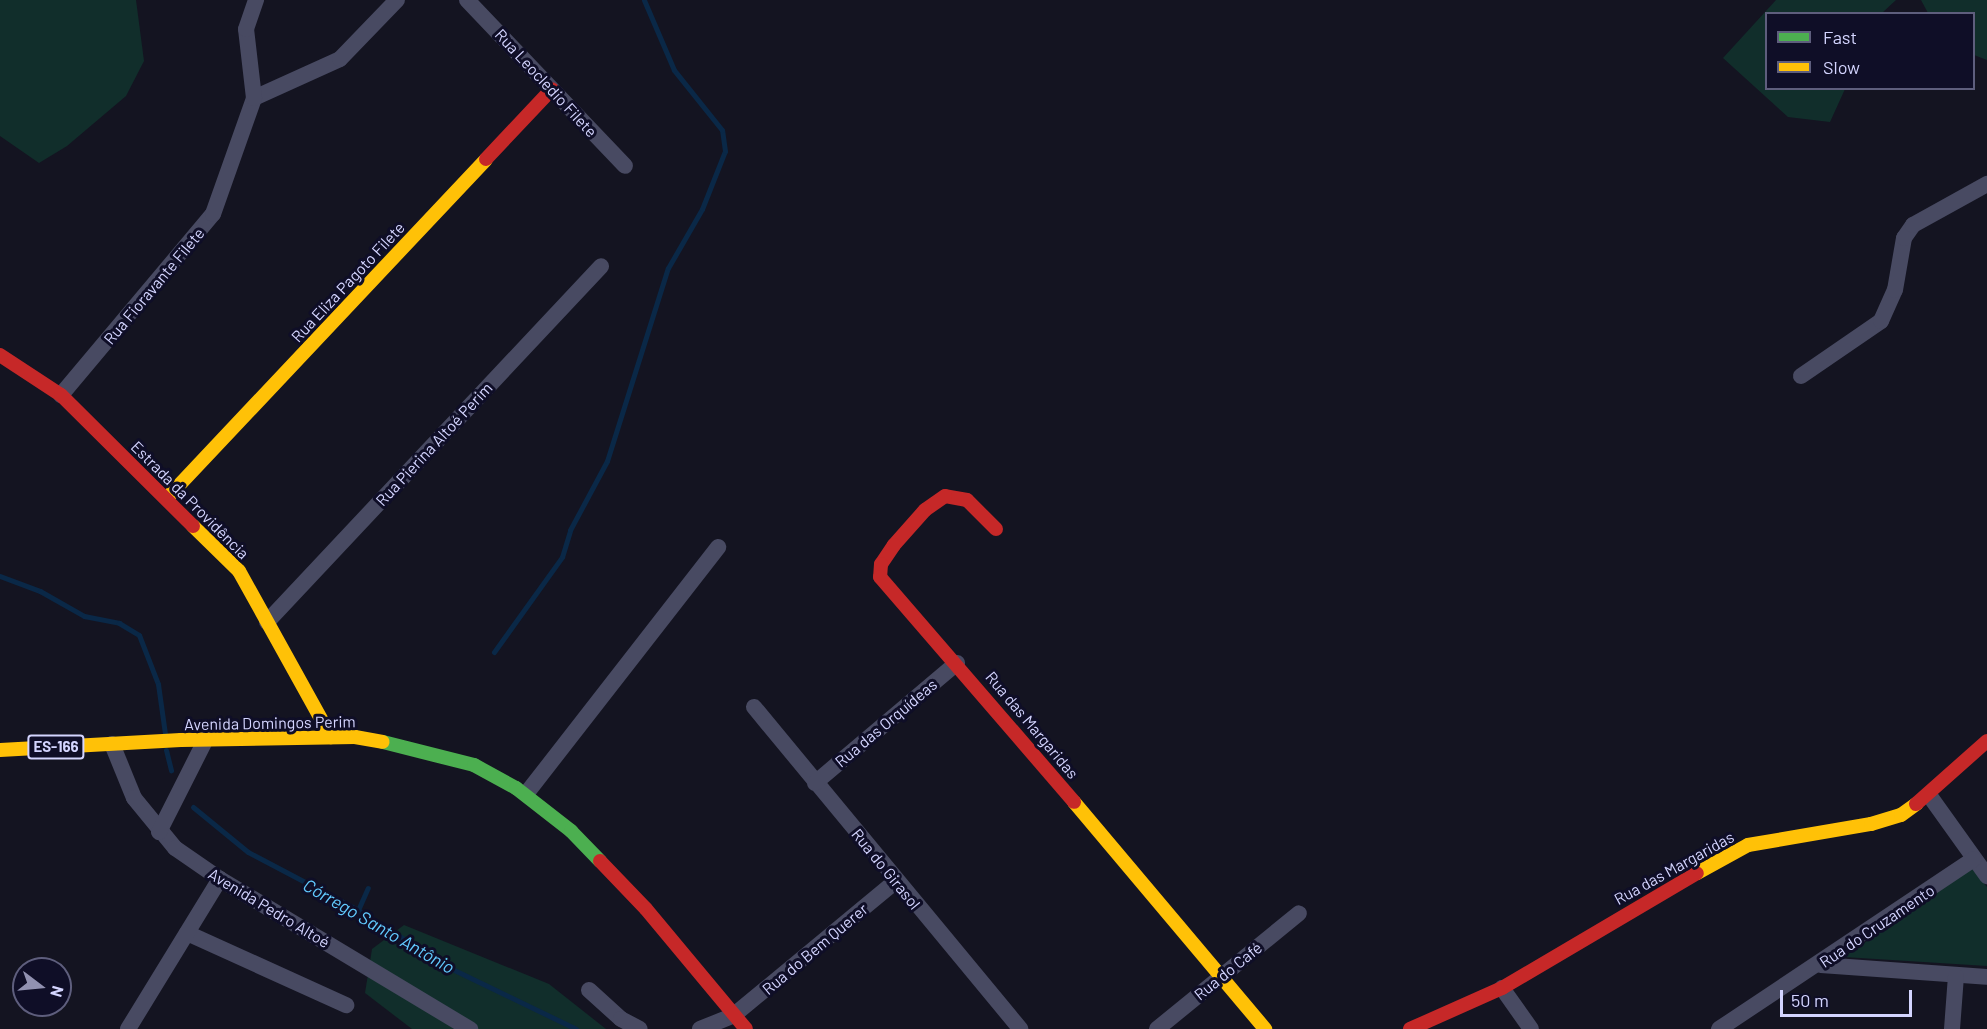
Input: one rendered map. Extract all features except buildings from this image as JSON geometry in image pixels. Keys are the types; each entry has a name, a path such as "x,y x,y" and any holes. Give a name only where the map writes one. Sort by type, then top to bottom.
{"street":[{"name":"Rua Fioravante Filete","path":"61,395 202,231 220,198 236,141 254,98 246,29 256,0"},
{"path":"254,98 340,59 397,0"},
{"name":"Rua Leocledio Filete","path":"467,0 625,166"},
{"name":"Rua Eliza Pagoto Filete","path":"167,498 552,89"},
{"path":"1801,376 1881,321 1894,290 1904,238 1913,225 1987,184"},
{"name":"Rua Pierina Altoé Perim","path":"267,622 601,266"},
{"name":"Estrada da Providência","path":"0,355 61,395 239,571 331,737"},
{"name":"Rua das Margaridas","path":"996,529 967,500 945,496 925,510 902,536 885,557 879,572 886,585 957,663 1223,975 1265,1029"},
{"path":"525,794 718,547"},
{"name":"Rua das Orquídeas","path":"815,783 957,663"},
{"name":"Rua do Girasol","path":"754,707 895,882 1020,1029"},
{"name":"Avenida Domingos Perim","path":"112,744 206,739 331,737 381,740 429,751 474,765 525,794 571,831 612,872 746,1029"},
{"path":"159,832 206,739"},
{"name":"Rua das Margaridas","path":"1410,1029 1502,988 1748,845 1871,824 1901,815 1929,795 1987,741"},
{"name":"Avenida Pedro Altoé","path":"112,744 134,798 159,832 220,879 470,1029"},
{"name":"ES-166","path":"0,750 112,744"},
{"path":"1929,795 1987,876"},
{"name":"Rua do Cruzamento","path":"1719,1029 1821,965 1974,860"},
{"path":"128,1029 220,879"},
{"name":"Rua do Bem Querer","path":"700,1029 734,1015 895,882"},
{"name":"Rua do Café","path":"1157,1029 1299,913"},
{"path":"187,933 346,1005"},
{"path":"1821,965 1987,977"},
{"path":"1952,1029 1956,976"},
{"path":"1502,988 1531,1029"},
{"path":"589,990 621,1019 640,1029"}],"green space":[{"path":"0,0 136,0 144,61 126,96 67,146 39,163 0,136"},
{"path":"1776,0 1896,0 1883,12 1765,12"},
{"path":"1921,0 1987,0 1987,60 1975,55 1975,12 1927,12"},
{"path":"1765,12 1765,90 1845,90 1830,122 1788,117 1723,58"},
{"path":"1972,868 1987,887 1987,966 1844,957"},
{"path":"404,925 549,984 606,1029 412,1029 365,993 372,949"}],"waterway":[{"path":"494,652 562,557 570,530 607,461 668,268 702,209 725,151 722,130 674,70 644,0"},
{"name":"Córrego Santo Antônio","path":"0,576 40,591 84,616 119,623 139,635 158,684 165,734"},
{"name":"Córrego Santo Antônio","path":"166,750 171,770"},
{"name":"Córrego Santo Antônio","path":"193,807 248,852 358,910 448,967 576,1029"},
{"path":"358,910 368,888"}],"traffic: fast":[{"path":"383,742 474,765 516,788 571,831 600,861"}],"traffic: slow":[{"path":"167,498 486,159"},
{"path":"193,526 239,571 331,737"},
{"path":"0,750 181,740 355,737 383,742"},
{"path":"1074,802 1265,1029"},
{"path":"1697,873 1748,845 1871,824 1901,815 1916,804"}],"traffic: jam":[{"path":"486,159 552,89"},
{"path":"0,355 61,395 193,526"},
{"path":"996,529 967,500 945,496 925,510 894,545 881,564 880,577 1074,802"},
{"path":"1916,804 1987,741"},
{"path":"600,861 646,909 746,1029"},
{"path":"1410,1029 1502,988 1697,873"}]}
